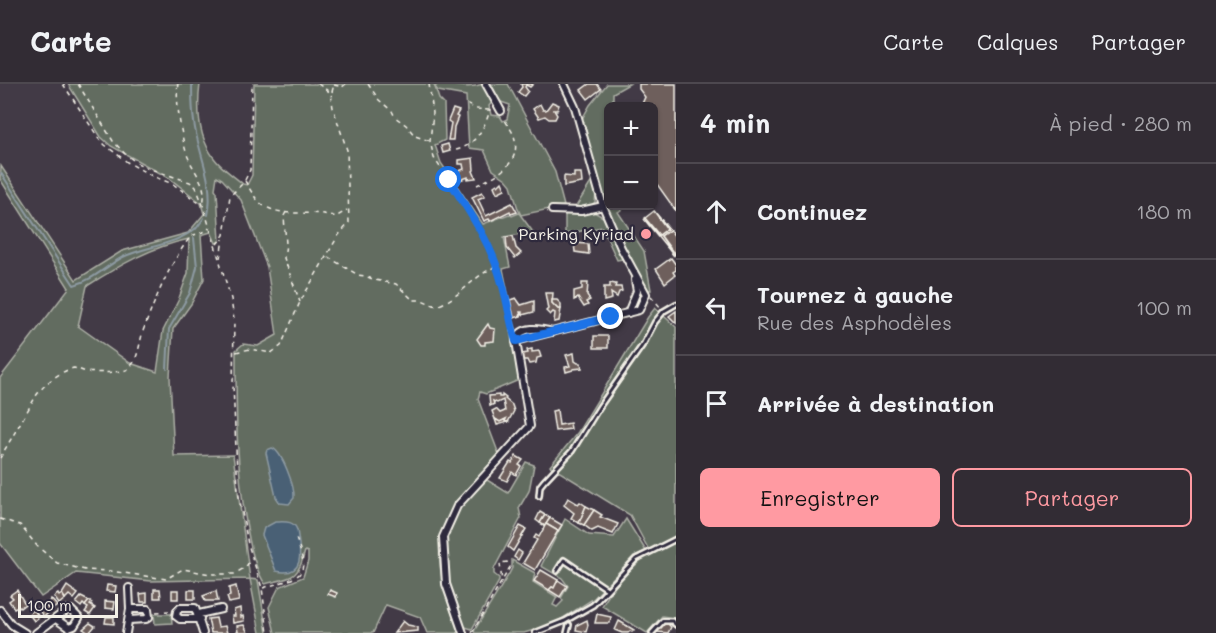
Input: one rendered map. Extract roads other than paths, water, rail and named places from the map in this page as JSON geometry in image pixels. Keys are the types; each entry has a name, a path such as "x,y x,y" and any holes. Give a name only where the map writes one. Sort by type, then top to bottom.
{"street":[{"path":"486,84 501,111"},
{"path":"463,633 446,584 443,537 457,506 530,426 516,341 639,310 646,292 632,271 603,206 575,107 564,84"},
{"path":"552,210 581,211 603,206"},
{"path":"628,313 637,291 632,271"},
{"path":"126,633 130,609 129,588"},
{"path":"203,633 199,616 194,607 180,608 177,611 176,616 180,620 199,616 221,609"},
{"path":"129,620 148,619 149,612 146,609 130,609"},
{"path":"0,610 12,625 25,633"},
{"path":"36,633 56,619"}],"lane":[{"path":"539,496 543,481 572,452 600,406 644,343 655,322 664,311 676,304"},
{"path":"535,633 565,621 586,609 599,600 636,559 676,539"},
{"path":"557,571 564,560 607,589"},
{"path":"652,633 663,621 672,621 676,625"},
{"path":"567,633 569,625"}],"water":[{"path":"272,448 284,462 290,478 294,498 289,504 280,503 276,497 266,453"},
{"path":"275,522 291,523 296,527 300,553 297,566 293,570 276,571 262,535 264,528"}],"waterway":[{"path":"192,84 194,122 208,180 210,203 208,215"},
{"path":"1,173 74,285 93,277 123,257 170,242 196,228"},
{"path":"196,229 204,218"},
{"path":"167,369 169,329 190,293 197,267 194,238"}],"place":[{"name":"Parking Kyriad","path":"646,234"}]}
